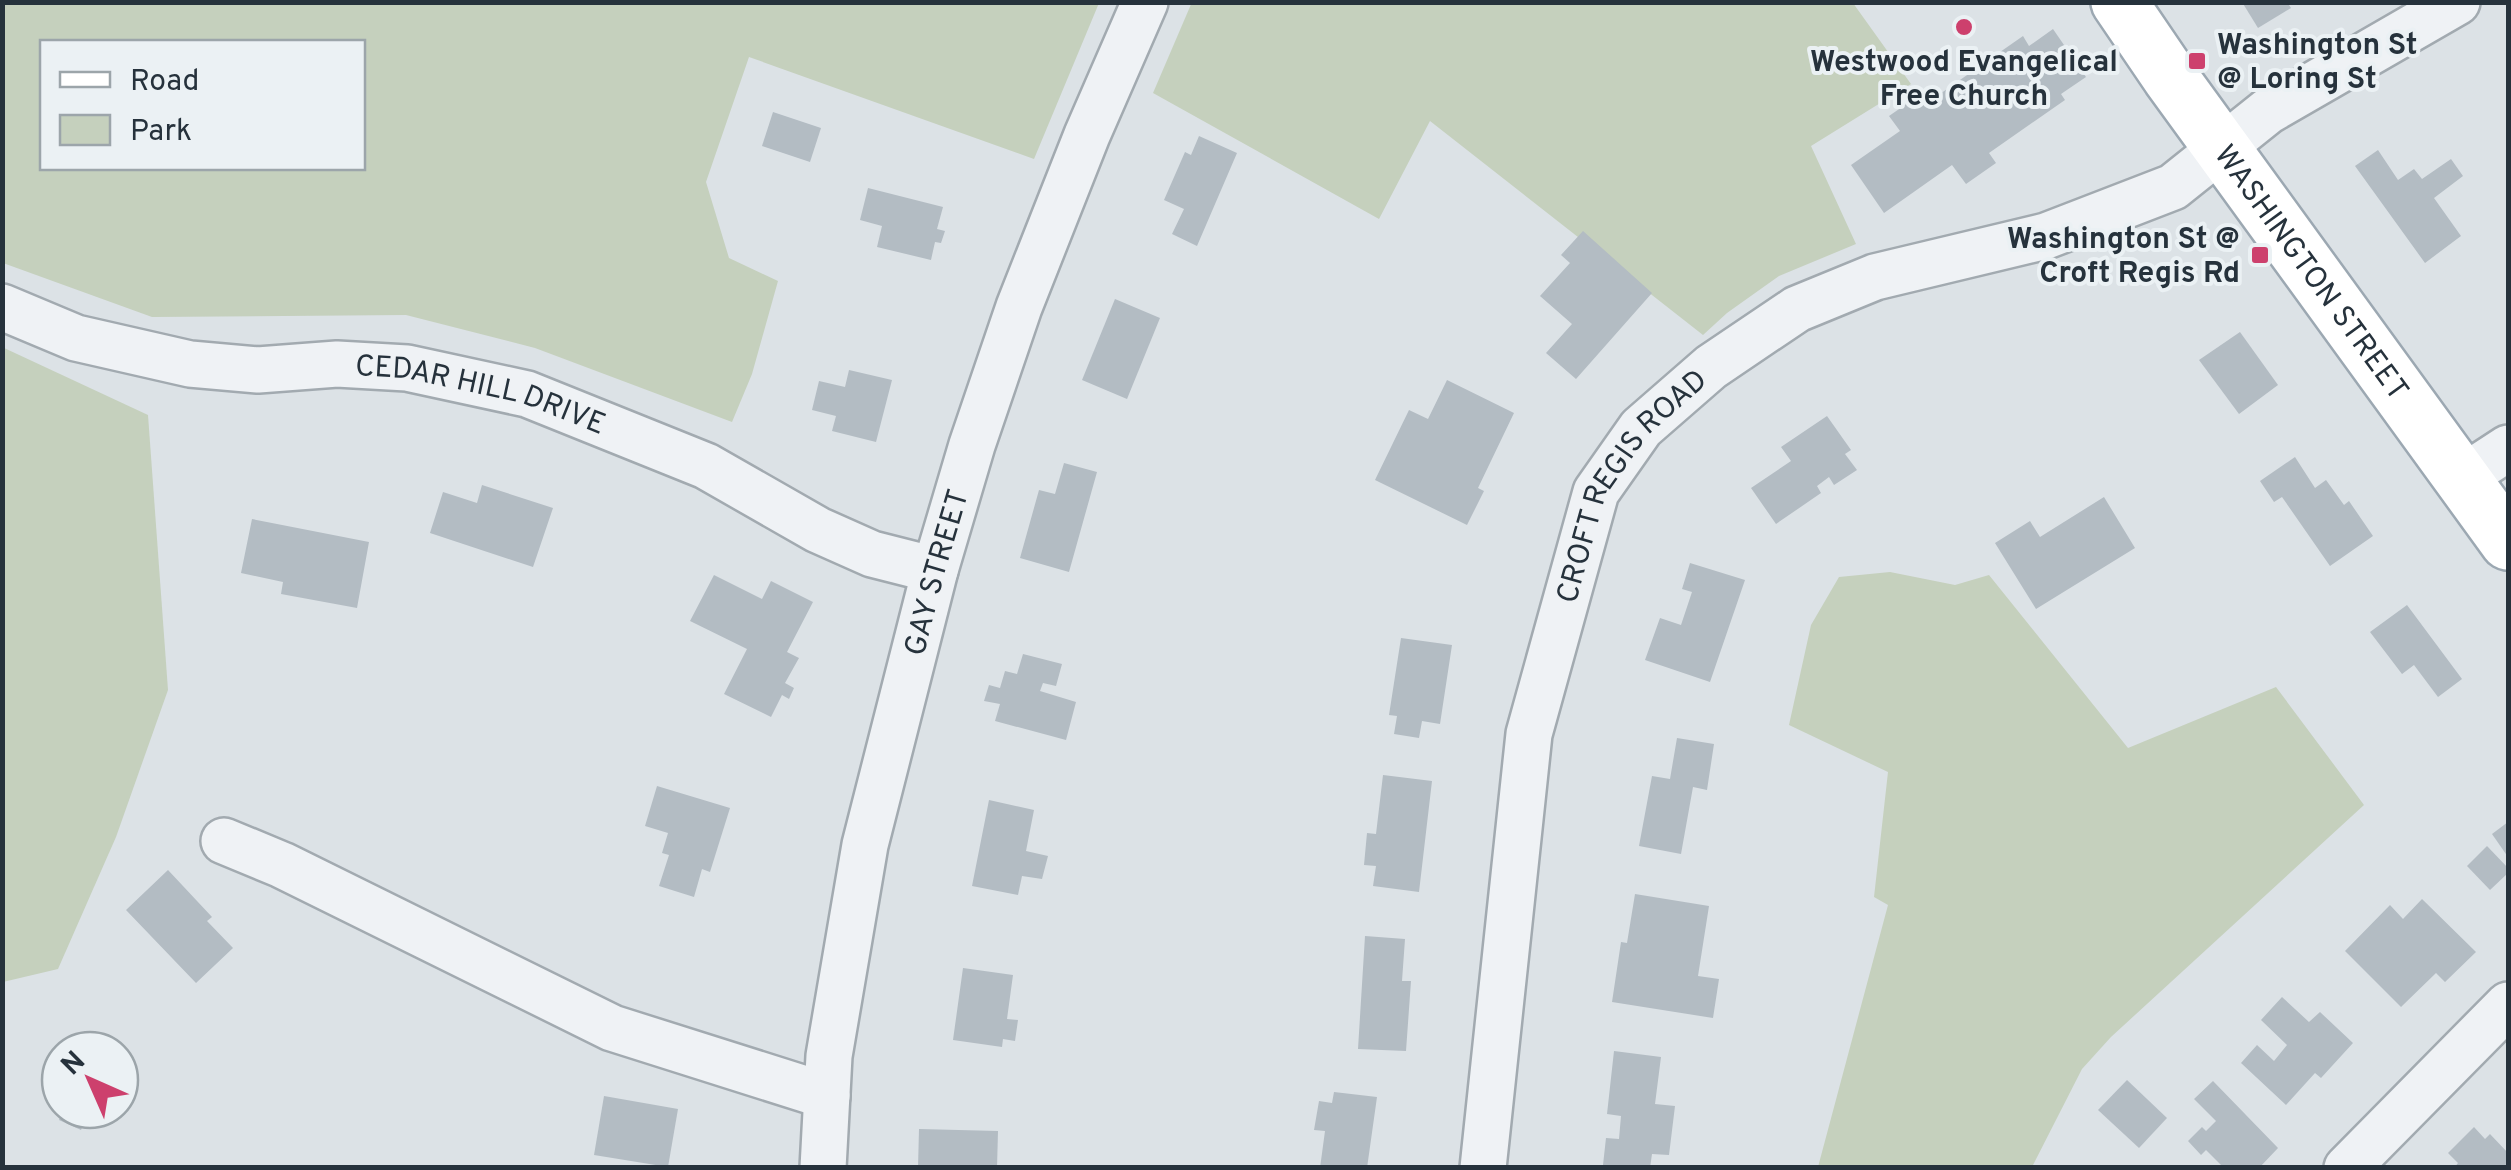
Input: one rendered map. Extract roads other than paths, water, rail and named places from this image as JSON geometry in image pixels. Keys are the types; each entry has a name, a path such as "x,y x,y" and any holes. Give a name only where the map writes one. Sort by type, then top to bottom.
{"main road":[{"name":"WASHINGTON STREET","path":"2119,2 2508,542"}],"street":[{"name":"GAY STREET","path":"823,1168 829,1056 865,845 935,570 1019,307 1145,2"},
{"name":"CROFT REGIS ROAD","path":"1483,1168 1529,734 1596,492 1642,428 1711,368 1797,309 1875,278 2046,236 2173,187 2268,111 2458,2"},
{"name":"CEDAR HILL DRIVE","path":"2,308 76,338 190,364 258,370 337,364 407,368 527,394 706,466 818,530 872,554 935,570"},
{"path":"2462,478 2508,448"},
{"path":"224,842 282,865 612,1028 827,1096"},
{"path":"2347,1168 2508,1005"}],"place":[{"name":"Westwood Evangelical Free Church","path":"1964,27"},
{"name":"Washington St @ Loring St","path":"2197,61"},
{"name":"Washington St @ Croft Regis Rd","path":"2260,255"}]}
